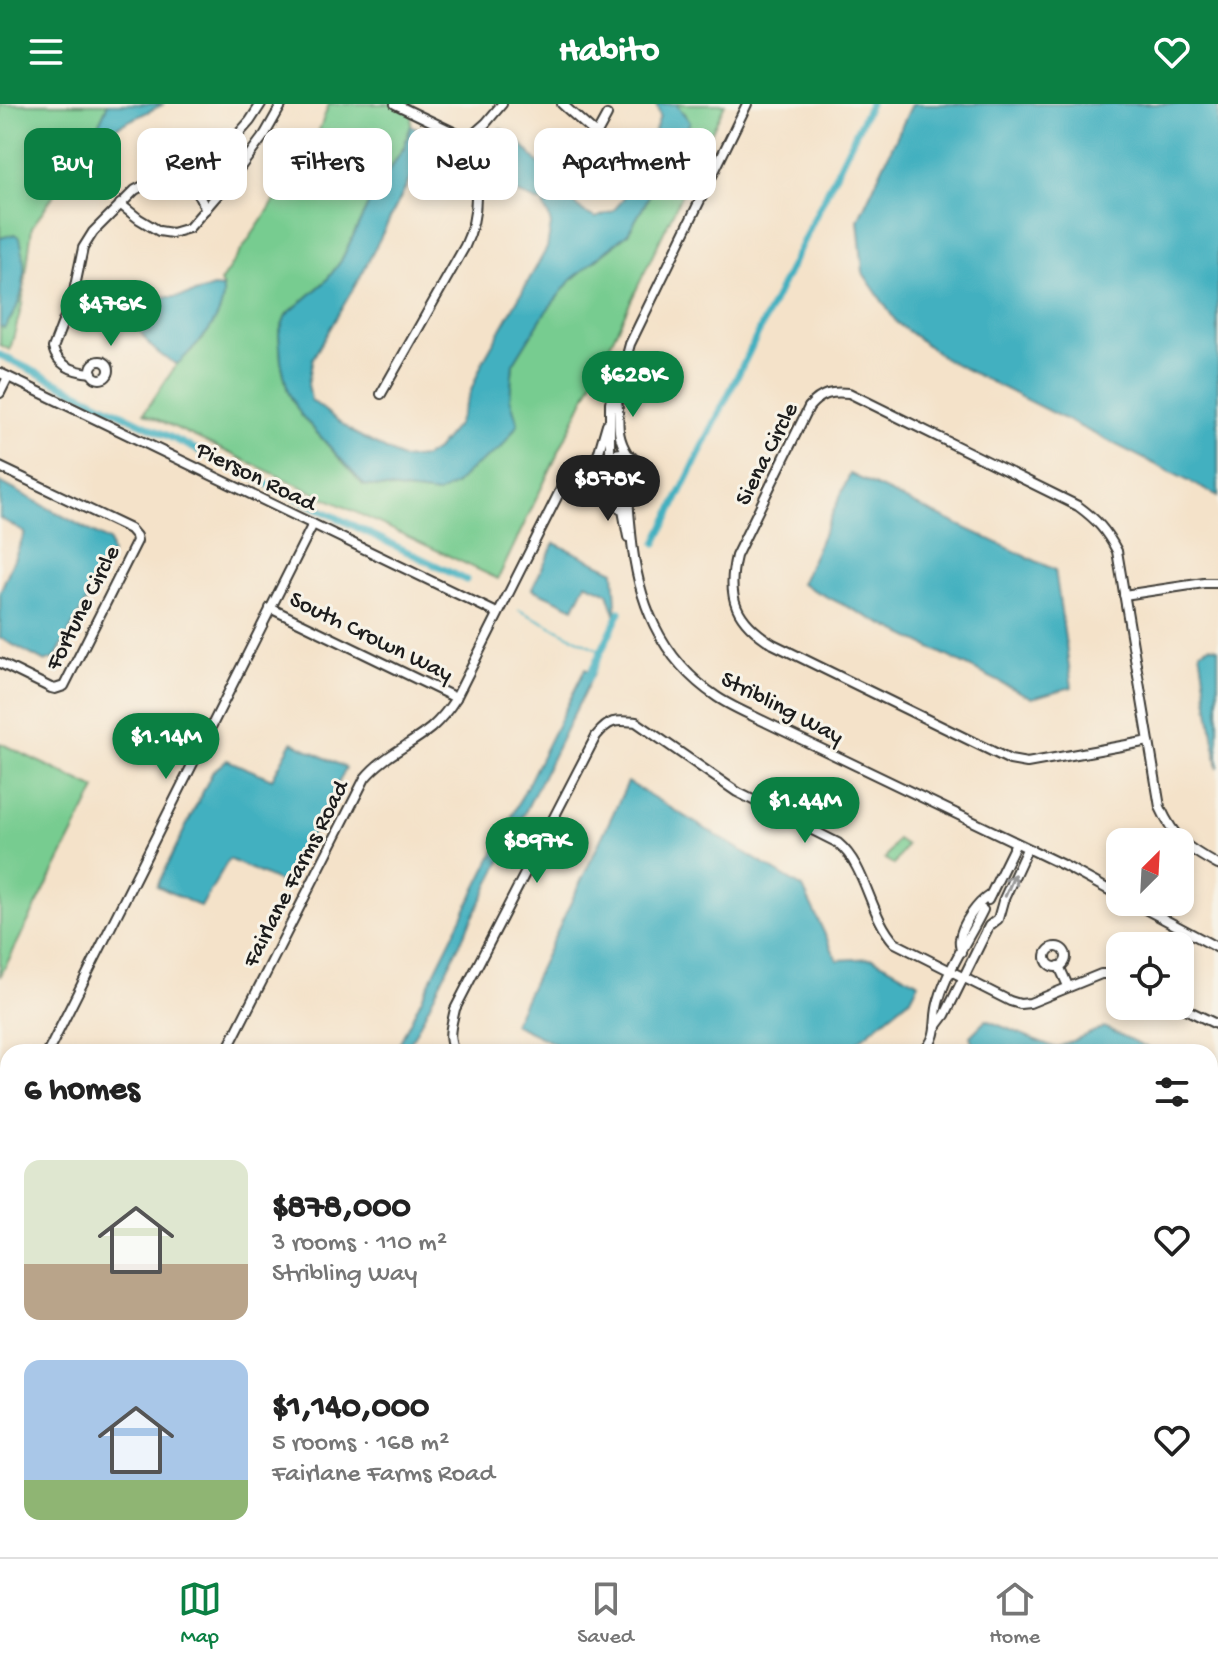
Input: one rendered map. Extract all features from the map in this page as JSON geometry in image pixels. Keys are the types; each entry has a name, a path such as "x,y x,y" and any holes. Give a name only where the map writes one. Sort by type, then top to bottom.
{"street":[{"path":"245,128 259,104"},
{"path":"268,128 282,104"},
{"path":"395,104 445,128"},
{"path":"479,128 502,104"},
{"path":"562,104 589,128"},
{"path":"627,453 618,433 616,396 630,344 747,104"},
{"path":"600,128 607,115"},
{"path":"252,118 263,132"},
{"path":"120,204 155,229 167,233 189,228 263,137"},
{"path":"92,373 76,371 59,360 53,343 73,296 83,248 93,232 137,190"},
{"path":"201,200 206,209"},
{"path":"381,394 465,246 472,229 477,200"},
{"path":"0,393 4,375"},
{"name":"Pierson Road","path":"4,375 497,613"},
{"name":"Siena Circle","path":"1149,741 1027,763 1010,760 753,632 738,610 731,589 736,556 816,398 832,392 849,393 1078,506 1107,532 1117,551 1124,595 1149,741 1160,807 1170,828 1185,845 1218,865"},
{"path":"607,461 619,452 627,453 634,458 639,469 637,478 624,487 610,482 604,470 610,402 616,396"},
{"path":"610,407 600,450 579,476 606,490 623,515"},
{"name":"Fairlane Farms Road","path":"230,1044 365,778 387,757 442,717 456,698 563,486 607,461"},
{"name":"Fortune Circle","path":"0,467 130,529 137,541 64,686 51,688 0,663"},
{"name":"Fairlane Farms Road","path":"579,476 610,482"},
{"name":"Stribling Way","path":"610,482 620,496 626,534 632,545"},
{"name":"Stribling Way","path":"632,484 628,505 632,545 645,604 667,649 701,685 743,711 1106,888"},
{"path":"52,1044 313,524"},
{"path":"1124,595 1218,583"},
{"name":"South Crown Way","path":"270,608 456,698"},
{"path":"452,1044 450,1033 455,1009 596,736 605,725 616,720 636,722 737,792 838,843 849,853 884,932 895,943 1020,1004 1106,974"},
{"path":"932,1044 938,1001 961,953 960,939 982,908 1016,843"},
{"path":"936,1027 992,924 998,919 1027,849"},
{"path":"982,908 992,924"},
{"path":"1158,916 1218,948"},
{"path":"1059,966 1068,986"},
{"path":"1194,1013 1218,1025"}],"green space":[{"path":"0,104 108,104 97,128 24,128 24,200 50,200 32,227 22,305 10,350 0,345"},
{"path":"329,104 413,104 411,126 404,147 392,166 392,128 320,128"},
{"path":"676,104 725,104 714,128 685,128 686,116"},
{"path":"275,200 371,200 341,261 325,282 286,315 279,333 288,392 301,415 363,485 411,491 455,485 471,469 501,448 513,364 544,314 571,280 628,233 647,200 679,200 498,579 144,413 177,364 203,339 223,288 220,282"},
{"path":"0,743 96,789 0,977"},
{"path":"897,839 906,845 894,865 885,859"}],"water":[{"path":"108,104 164,104 114,128 97,128"},
{"path":"656,104 676,104 690,122 687,128 656,128 660,116"},
{"path":"912,104 1218,104 1218,496 947,360 897,323 863,273 858,220"},
{"path":"408,135 408,183 364,270 313,358 308,384 311,400 354,433 403,459 425,457 436,450 457,425 483,361 547,248 551,225 549,217 542,203 534,200 572,200 583,212 596,218 613,211 622,201 647,200 628,233 571,280 544,314 513,364 510,398 518,424 501,448 471,469 455,485 438,494 364,485 301,415 288,392 279,333 286,315 325,282 341,261 371,200 392,200 392,166"},
{"path":"518,140 534,158 534,200 518,193"},
{"path":"15,234 20,238 23,250 23,285 17,307 4,328 0,326 0,238"},
{"path":"213,287 223,288 222,304 216,320 177,364 152,347 126,308 130,293 136,289 157,296 175,297"},
{"path":"850,474 1055,570 1072,687 1032,698 801,584"},
{"path":"0,482 109,541 112,554 55,658 45,662 0,638 0,592 25,533 0,518"},
{"path":"554,543 614,571 617,620 608,593 586,583 574,608 532,589"},
{"path":"1210,646 1218,648 1218,768 1200,651"},
{"path":"585,669 594,673 410,1044 399,1044"},
{"path":"292,742 346,768 286,885 229,859 201,907 157,886 213,771 227,760 272,779"},
{"path":"628,782 803,888 837,960 873,958 919,983 911,998 855,1044 555,1044 513,1024"},
{"path":"986,1020 1046,1044 972,1044 970,1036"},
{"path":"1104,1027 1140,1044 1065,1044"}],"waterway":[{"path":"656,543 870,104"},
{"path":"0,355 466,580"},
{"path":"519,610 601,651"},
{"path":"588,679 620,612"}]}
